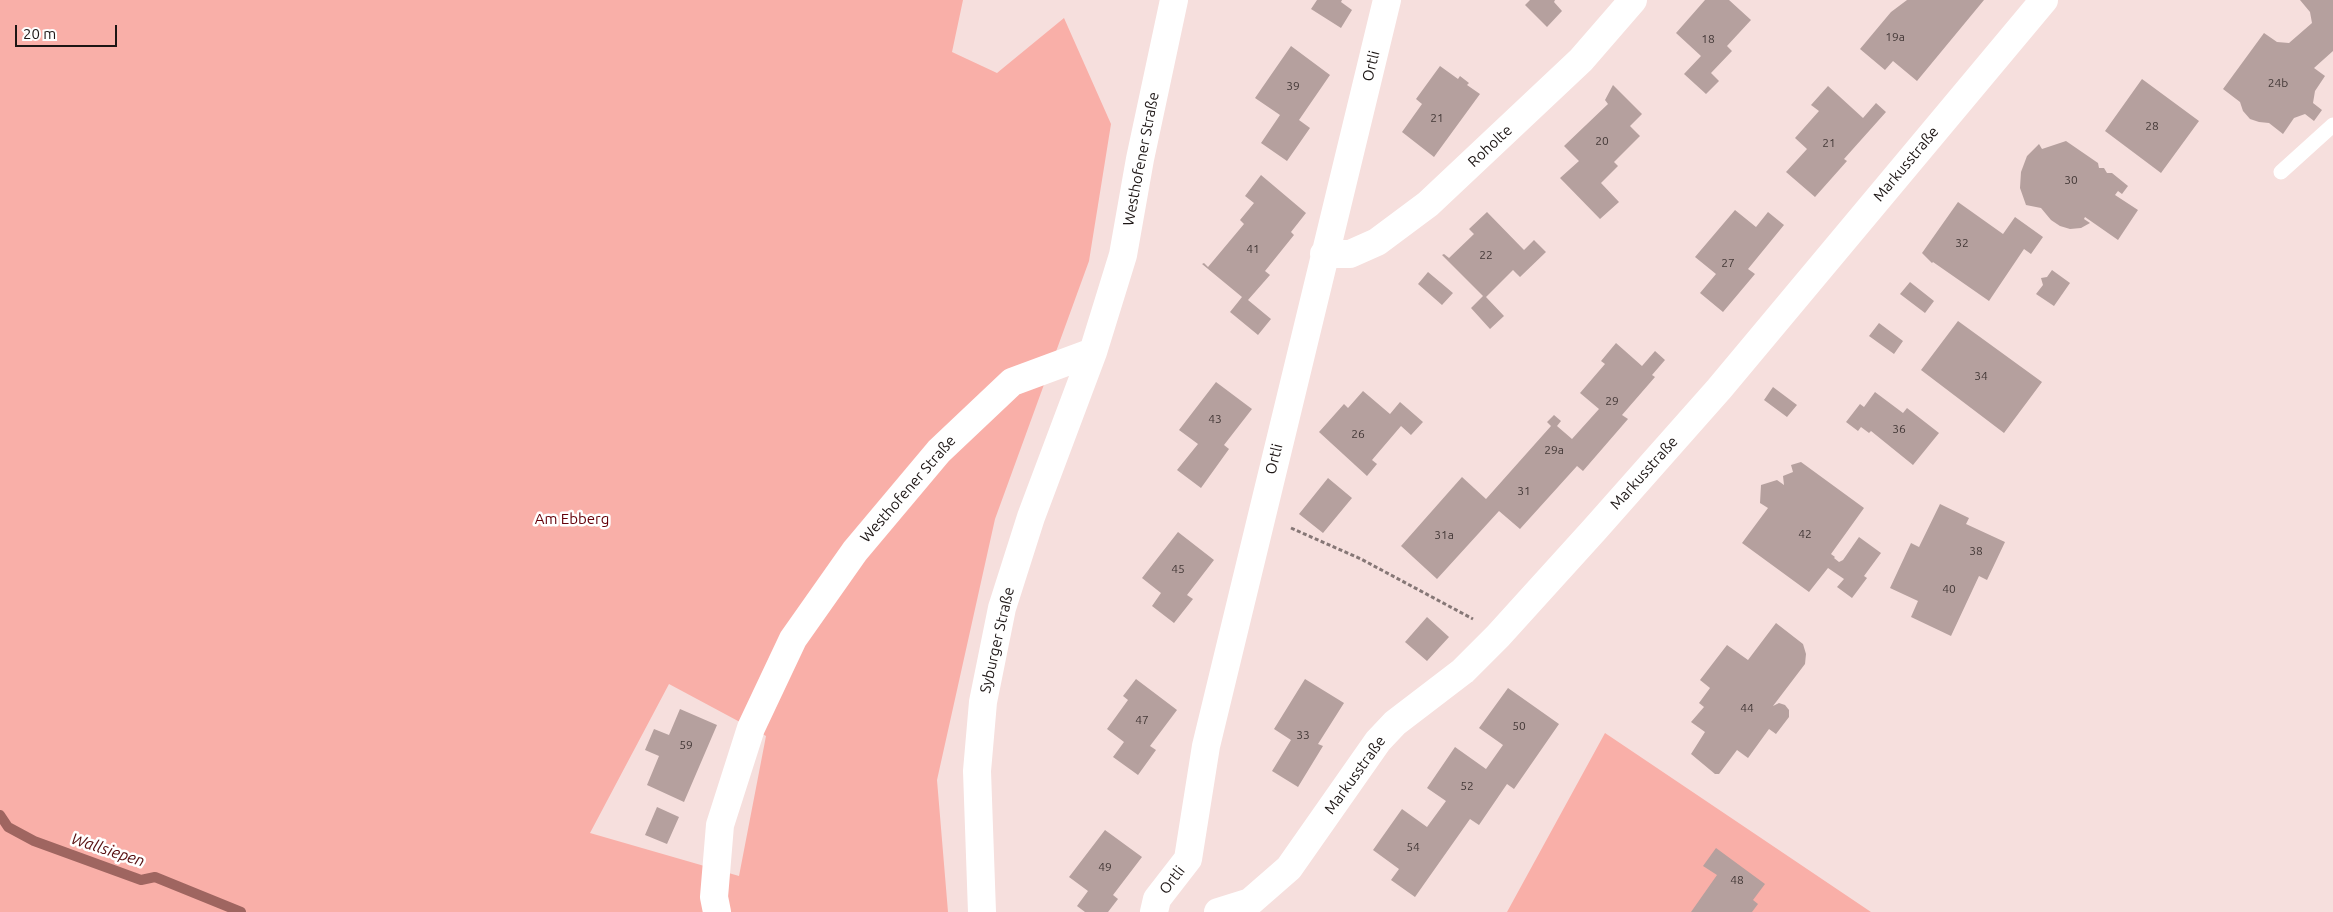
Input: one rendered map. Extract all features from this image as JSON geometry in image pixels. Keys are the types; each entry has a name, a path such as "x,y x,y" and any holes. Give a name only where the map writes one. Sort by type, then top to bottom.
{"street":[{"name":"Westhofener Straße","path":"717,912 714,898 720,825 751,728 793,638 855,551 939,451 1012,382 1093,352 1123,255 1140,159 1174,0"},
{"name":"Ortli","path":"1154,912 1157,900 1188,860 1206,746 1387,0"},
{"name":"Roholte","path":"1324,254 1350,254 1377,242 1428,204 1581,60 1633,0"},
{"name":"Markusstraße","path":"1218,912 1250,902 1289,868 1378,741 1395,723 1463,671 1498,636 1619,502 1725,382 2044,0"},
{"name":"Syburger Straße","path":"982,912 976,772 983,702 1002,608 1032,517 1093,352"}],"lane":[{"path":"2281,172 2333,125"}],"path":[{"path":"1293,529 1361,559 1440,600"}],"green space":[{"name":"Am Ebberg","path":"0,0 963,0 952,52 997,73 1064,18 1111,124 1089,261 995,519 937,780 948,912 0,912","holes":["669,684 766,736 739,876 590,833"]},
{"path":"1605,733 1871,912 1507,912"}],"building":[{"path":"1317,0 1342,0 1341,2 1352,10 1341,28 1311,9"},
{"path":"1530,0 1555,0 1554,2 1562,11 1547,27 1525,5"},
{"path":"1705,0 1729,0 1751,20 1727,46 1732,51 1711,73 1719,81 1706,94 1684,74 1701,56 1676,33"},
{"path":"1907,0 1984,0 1917,81 1893,61 1885,70 1860,49 1891,12"},
{"path":"2300,0 2333,0 2333,51 2314,68 2325,76 2315,91 2313,103 2322,110 2314,121 2305,114 2294,118 2283,134 2269,123 2250,119 2243,111 2240,102 2223,89 2264,33 2277,42 2289,43 2312,23 2310,12"},
{"path":"1291,46 1330,75 1299,120 1310,128 1287,161 1261,143 1280,115 1255,98"},
{"path":"1440,66 1458,79 1460,76 1469,83 1467,85 1480,94 1434,157 1402,132 1422,104 1416,99"},
{"path":"2142,79 2199,121 2161,173 2105,131"},
{"path":"1613,85 1642,114 1630,126 1640,136 1614,162 1618,166 1601,183 1619,202 1600,219 1560,178 1579,161 1564,146 1608,104 1605,100"},
{"path":"1828,86 1863,118 1876,103 1886,112 1844,159 1847,161 1815,197 1786,172 1807,149 1795,138 1819,111 1811,105"},
{"path":"2066,141 2098,163 2099,168 2104,168 2107,173 2112,173 2128,186 2122,194 2118,191 2115,195 2138,210 2118,240 2085,217 2084,219 2090,223 2081,228 2070,229 2060,226 2051,220 2041,208 2026,205 2020,188 2021,172 2027,156 2039,144 2042,149"},
{"path":"1261,175 1306,213 1291,232 1294,235 1265,271 1270,275 1248,300 1271,319 1258,335 1230,312 1242,297 1202,264 1204,263 1208,267 1244,224 1240,220 1254,203 1245,196"},
{"path":"1958,202 2003,234 2015,217 2043,237 2031,254 2024,249 1989,301 1932,263 1922,253"},
{"path":"1735,210 1756,227 1768,212 1784,225 1748,269 1755,274 1723,312 1700,293 1716,274 1695,257"},
{"path":"1487,212 1524,250 1534,240 1546,252 1520,277 1513,270 1486,297 1504,316 1490,329 1471,308 1483,296 1442,255 1444,254 1449,258 1474,234 1469,229"},
{"path":"2052,270 2070,283 2054,306 2036,294 2043,285 2041,278 2047,277"},
{"path":"1428,272 1453,293 1442,305 1418,284"},
{"path":"1910,282 1934,301 1925,313 1900,294"},
{"path":"1958,321 2042,382 2004,433 1921,370"},
{"path":"1879,323 1903,341 1894,354 1869,336"},
{"path":"1616,343 1642,366 1655,351 1665,360 1652,375 1655,377 1622,415 1628,419 1583,471 1577,466 1520,529 1499,511 1437,579 1401,546 1462,477 1486,499 1551,426 1547,422 1554,415 1561,421 1557,426 1572,439 1599,409 1580,393 1605,364 1601,361"},
{"path":"1216,382 1252,409 1224,445 1229,449 1201,488 1177,470 1198,444 1179,430"},
{"path":"1773,387 1797,405 1787,417 1764,400"},
{"path":"1363,391 1390,414 1400,402 1423,422 1411,435 1401,426 1372,460 1377,464 1367,476 1319,432 1344,404 1348,408"},
{"path":"1875,392 1903,413 1907,408 1939,433 1913,465 1871,431 1869,433 1861,427 1858,431 1846,422 1860,404 1864,407"},
{"path":"1801,462 1864,508 1831,554 1834,558 1839,562 1843,560 1859,537 1881,553 1864,576 1867,578 1852,598 1837,587 1844,579 1828,568 1809,592 1742,543 1768,508 1760,503 1761,485 1777,480 1784,485 1783,476 1793,472 1791,465"},
{"path":"1328,478 1352,498 1323,533 1299,514"},
{"path":"1940,504 1969,518 1966,524 2005,542 1987,580 1979,576 1951,636 1911,617 1918,601 1890,588 1911,543 1919,547"},
{"path":"1178,532 1214,560 1187,595 1193,599 1174,623 1152,606 1161,593 1142,578"},
{"path":"1427,617 1449,637 1427,661 1405,642"},
{"path":"1776,623 1803,644 1806,654 1805,664 1773,706 1779,703 1785,705 1789,710 1789,717 1776,734 1769,729 1748,758 1737,750 1719,774 1715,774 1691,754 1705,732 1691,722 1704,707 1699,703 1710,688 1700,680 1727,645 1748,660"},
{"path":"1136,679 1177,710 1150,746 1156,750 1138,775 1113,757 1124,742 1107,729 1128,700 1123,696"},
{"path":"1305,679 1344,703 1318,744 1323,746 1298,787 1272,771 1291,740 1274,729"},
{"path":"1508,688 1559,724 1514,789 1507,784 1479,825 1470,819 1415,897 1391,880 1399,869 1373,850 1402,809 1427,827 1446,801 1427,788 1455,747 1486,769 1503,745 1479,728"},
{"path":"680,709 717,725 684,802 647,785 659,756 645,750 654,729 669,735"},
{"path":"657,807 679,817 667,844 645,835"},
{"path":"1105,830 1142,857 1113,895 1118,899 1108,912 1085,912 1077,906 1088,891 1069,877"},
{"path":"1716,848 1765,884 1753,900 1758,904 1752,912 1691,912 1717,875 1703,866"}],"waterway":[{"name":"Wallsiepen","path":"0,815 8,827 34,841 141,880 155,877 241,912"}]}
